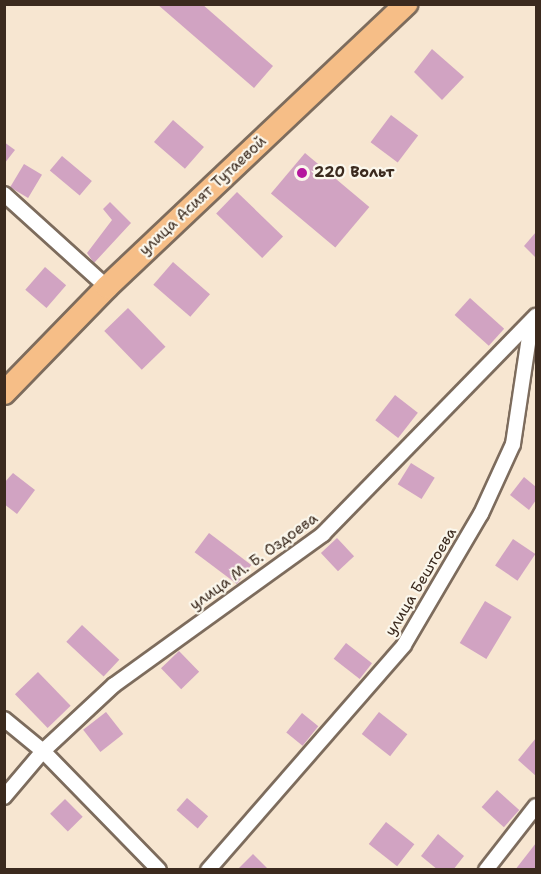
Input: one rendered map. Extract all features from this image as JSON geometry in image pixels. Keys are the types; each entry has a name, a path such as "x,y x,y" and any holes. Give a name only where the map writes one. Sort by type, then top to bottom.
{"main road":[{"name":"улица Асият Тутаевой","path":"4,393 107,287 406,4"}],"street":[{"path":"4,194 107,287"},
{"name":"улица М. Б. Оздоева","path":"4,797 43,751 114,685 323,534 534,320"},
{"name":"улица Бештоева","path":"208,870 404,645 481,514 513,444 534,320"},
{"path":"4,719 43,751 159,870"},
{"path":"486,870 537,806"}],"building":[{"path":"157,4 202,4 273,66 254,88"},
{"path":"432,49 464,77 442,100 414,72"},
{"path":"391,115 418,135 398,163 371,142"},
{"path":"173,120 204,147 185,169 154,142"},
{"path":"4,142 15,150 4,164"},
{"path":"305,153 369,207 335,248 271,194"},
{"path":"62,156 92,181 80,196 50,171"},
{"path":"24,164 42,175 28,198 10,187"},
{"path":"237,192 283,236 262,258 216,214"},
{"path":"110,202 131,223 94,263 87,253 112,220 103,209"},
{"path":"536,232 536,258 524,246"},
{"path":"173,262 210,294 190,317 153,285"},
{"path":"45,267 66,285 46,308 25,290"},
{"path":"470,298 504,329 489,346 455,315"},
{"path":"128,308 166,347 142,370 104,331"},
{"path":"395,395 418,413 398,438 375,420"},
{"path":"411,463 435,478 421,499 398,484"},
{"path":"13,473 35,490 17,514 4,504 4,483"},
{"path":"524,477 536,487 536,500 529,510 510,495"},
{"path":"209,533 251,565 237,584 195,552"},
{"path":"337,538 354,556 338,571 321,553"},
{"path":"513,539 535,554 517,581 495,566"},
{"path":"485,601 512,617 486,659 460,643"},
{"path":"82,625 119,660 104,677 66,642"},
{"path":"346,643 372,663 360,679 334,659"},
{"path":"179,651 199,672 181,689 161,668"},
{"path":"38,672 71,706 48,728 15,694"},
{"path":"106,712 123,734 100,752 83,730"},
{"path":"379,712 407,734 390,756 362,734"},
{"path":"302,713 318,726 303,746 286,732"},
{"path":"536,738 536,776 518,760"},
{"path":"497,790 519,810 504,827 482,807"},
{"path":"187,798 208,816 198,828 177,810"},
{"path":"65,799 83,817 68,832 50,814"},
{"path":"386,822 414,844 397,866 369,844"},
{"path":"438,834 464,856 453,870 438,870 421,856"},
{"path":"536,843 536,870 515,870"},
{"path":"253,854 269,870 237,870"}],"place":[{"name":"220 Вольт","path":"302,173"}]}
